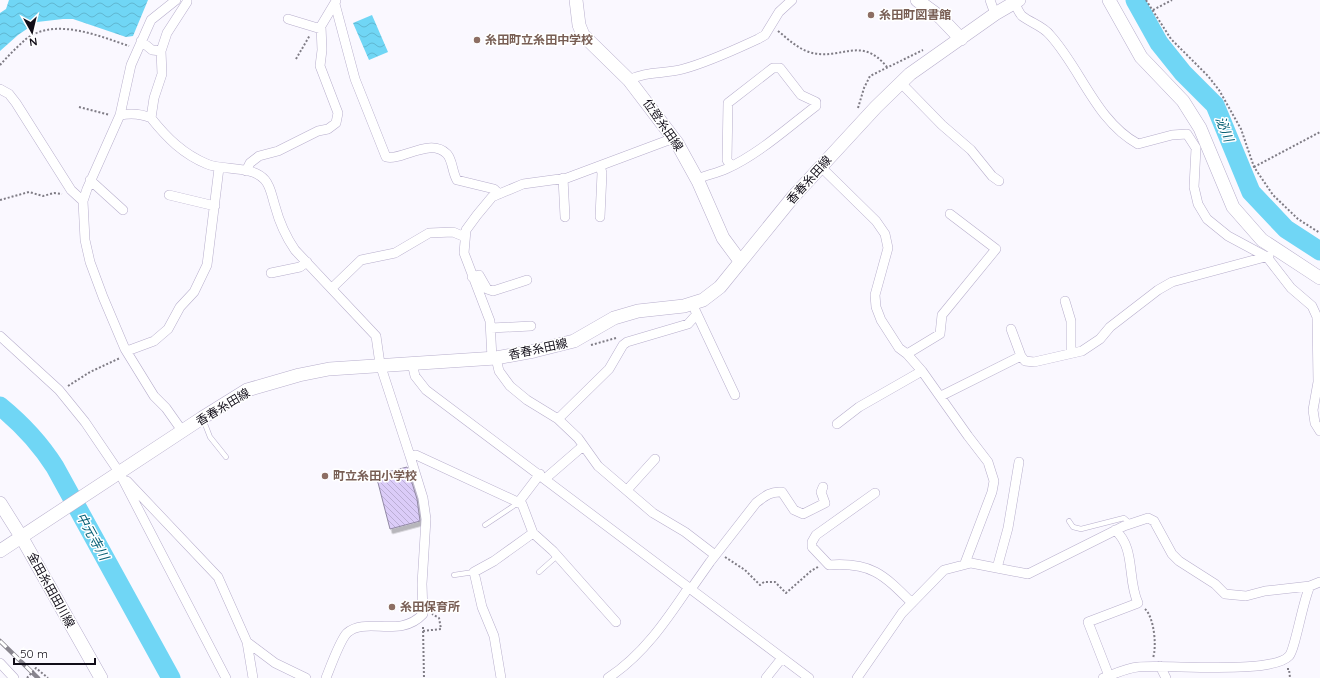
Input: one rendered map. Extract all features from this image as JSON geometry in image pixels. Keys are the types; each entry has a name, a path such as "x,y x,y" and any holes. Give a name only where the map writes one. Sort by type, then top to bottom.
{"main road":[{"name":"位登糸田線","path":"576,0 578,25 583,35 629,80 675,140 697,179 723,238 740,261"},
{"path":"917,0 940,17 961,38"},
{"path":"1109,0 1141,57 1183,101 1201,131 1233,207 1262,240 1272,254 1320,278"},
{"name":"香春糸田線","path":"0,551 247,390 299,375 329,369 380,364 494,358 574,341 614,318 638,311 694,308 720,287 740,261 821,166 910,74 995,14 1017,1"},
{"name":"金田糸田田川線","path":"0,504 22,538 101,678"}],"street":[{"path":"176,0 151,20 141,41 131,65 120,116 82,199 85,240 90,262 128,352 154,396 166,408 183,432"},
{"path":"151,118 154,98 162,74 161,51 167,33 187,0"},
{"path":"629,80 640,74 681,70 697,66 758,39 765,35 779,12 792,0"},
{"path":"990,0 995,14"},
{"path":"1017,1 1021,15 1047,31 1062,47 1101,110 1131,140 1138,144 1172,135 1201,131"},
{"path":"246,171 250,163 260,156 278,151 336,123 338,113 320,66 322,50 318,28 336,2"},
{"path":"336,2 355,79 386,157 391,159 412,151 436,150 446,153 450,159 452,173 457,180 494,189 499,194"},
{"path":"288,19 318,28"},
{"path":"141,41 152,50 161,51"},
{"path":"697,179 731,166 750,155 816,106 816,102 802,94 780,68 774,68 728,103 727,160 731,166"},
{"path":"901,83 942,125 971,150 992,176 999,181"},
{"path":"0,89 9,94 16,103 71,190 82,199"},
{"path":"120,116 132,113 151,118 181,150 208,165 254,173 265,180 271,190 275,206 288,240 295,250 376,336 380,364 423,498 426,519 421,616 407,626 364,627 354,629 347,634 342,641 326,678"},
{"path":"1188,134 1196,148 1194,187 1198,204 1207,219 1228,236 1272,254 1291,288 1312,306 1316,317 1318,382 1313,410 1315,423 1320,431"},
{"path":"675,140 666,141 564,178 524,184 492,197 466,230 464,253 472,277 486,309 491,328 494,358 499,371 510,386 527,400 558,419 578,438 598,466 653,513 685,532 716,555"},
{"path":"600,166 602,173 600,217"},
{"path":"821,166 876,221 885,234 888,248 875,295 876,307 881,320 900,348 922,370 988,462 994,481 992,492 965,563"},
{"path":"128,352 154,341 168,329 180,308 194,292 207,265 219,168"},
{"path":"564,178 565,217"},
{"path":"90,180 123,210"},
{"path":"169,195 215,206"},
{"path":"907,354 940,334 942,314 996,249 950,214"},
{"path":"332,288 361,260 395,253 429,233 454,232 465,237"},
{"path":"1011,329 1021,356 1026,361 1034,362 1082,351 1100,339 1110,327 1158,290 1172,282 1272,254"},
{"path":"271,273 300,266 307,262"},
{"path":"472,277 479,275 487,289 493,291 526,280"},
{"path":"1065,301 1071,321 1071,353"},
{"path":"694,308 735,394"},
{"path":"558,419 609,369 623,345 627,342 688,324 694,308"},
{"path":"491,328 532,326"},
{"path":"0,336 59,390 85,422 226,678"},
{"path":"941,396 1021,356"},
{"path":"412,363 415,376 426,390 543,476 809,678"},
{"path":"837,424 860,407 922,370"},
{"path":"518,503 543,476 583,446"},
{"path":"410,456 416,455 522,504 533,532 557,556 616,622"},
{"path":"626,490 655,459"},
{"path":"997,568 1008,528 1019,462"},
{"path":"114,476 218,577 247,642 253,678"},
{"path":"608,678 656,636 690,588 756,503 764,496 774,491 782,492 794,510 804,514 825,503 821,492 822,487"},
{"path":"875,493 816,535 812,542 812,547 829,565 850,563 863,565 876,571 912,603"},
{"path":"857,678 902,612 944,570 965,563 1028,574 1115,530 1148,518 1154,521 1172,554 1179,561 1215,584 1225,594 1246,596 1265,591 1310,586 1320,582"},
{"path":"1115,530 1121,535 1128,550 1132,588 1138,603 1088,622 1106,677 1136,667 1248,666 1281,663 1290,655 1302,607 1310,586"},
{"path":"501,678 494,636 482,607 474,572 494,561 533,532"},
{"path":"247,642 275,663 306,678"},
{"path":"766,678 782,658"},
{"path":"0,663 14,678"},
{"path":"1160,666 1166,678"}],"lane":[{"path":"202,418 210,437 226,457"},
{"path":"485,524 518,503"},
{"path":"1069,521 1073,527 1081,529 1124,518 1131,524"},
{"path":"539,572 557,556"},
{"path":"454,575 474,572"}],"path":[{"path":"1146,0 1171,39 1208,76 1219,90 1241,129 1254,167 1273,195 1286,210 1320,233"},
{"path":"1153,10 1172,0"},
{"path":"771,26 796,47 810,52 824,54 861,50 873,53 887,67"},
{"path":"0,65 28,38 51,29 64,28 104,38 137,50"},
{"path":"296,59 318,28"},
{"path":"79,107 120,116"},
{"path":"1254,167 1320,132"},
{"path":"0,200 29,192 43,196 61,193 71,202 82,199"},
{"path":"59,390 128,352"},
{"path":"716,555 721,555 745,570 760,584 764,582 775,582 786,593 811,571 820,566 829,565"},
{"path":"1138,603 1151,614 1152,619 1156,645 1150,666"},
{"path":"423,631 441,629 440,618 435,614 421,616 423,631 424,678"},
{"path":"27,678 36,668 48,678"}],"water":[{"path":"9,0 148,0 133,36 126,37 73,19 63,19 37,22 18,35 0,51 0,13 6,9"},
{"path":"372,15 388,52 369,60 353,23"}],"building":[{"path":"407,467 417,499 420,521 390,529 376,475"}],"waterway":[{"name":"泌川","path":"1135,0 1159,43 1183,73 1215,105 1251,192 1286,229 1320,251"},
{"name":"中元寺川","path":"0,406 30,434 55,467 171,678"}],"railway":[{"path":"0,641 38,678"}],"place":[{"name":"糸田町図書館","path":"871,15"},
{"name":"糸田町立糸田中学校","path":"477,40"},
{"name":"町立糸田小学校","path":"325,476"},
{"name":"糸田保育所","path":"392,607"}]}
